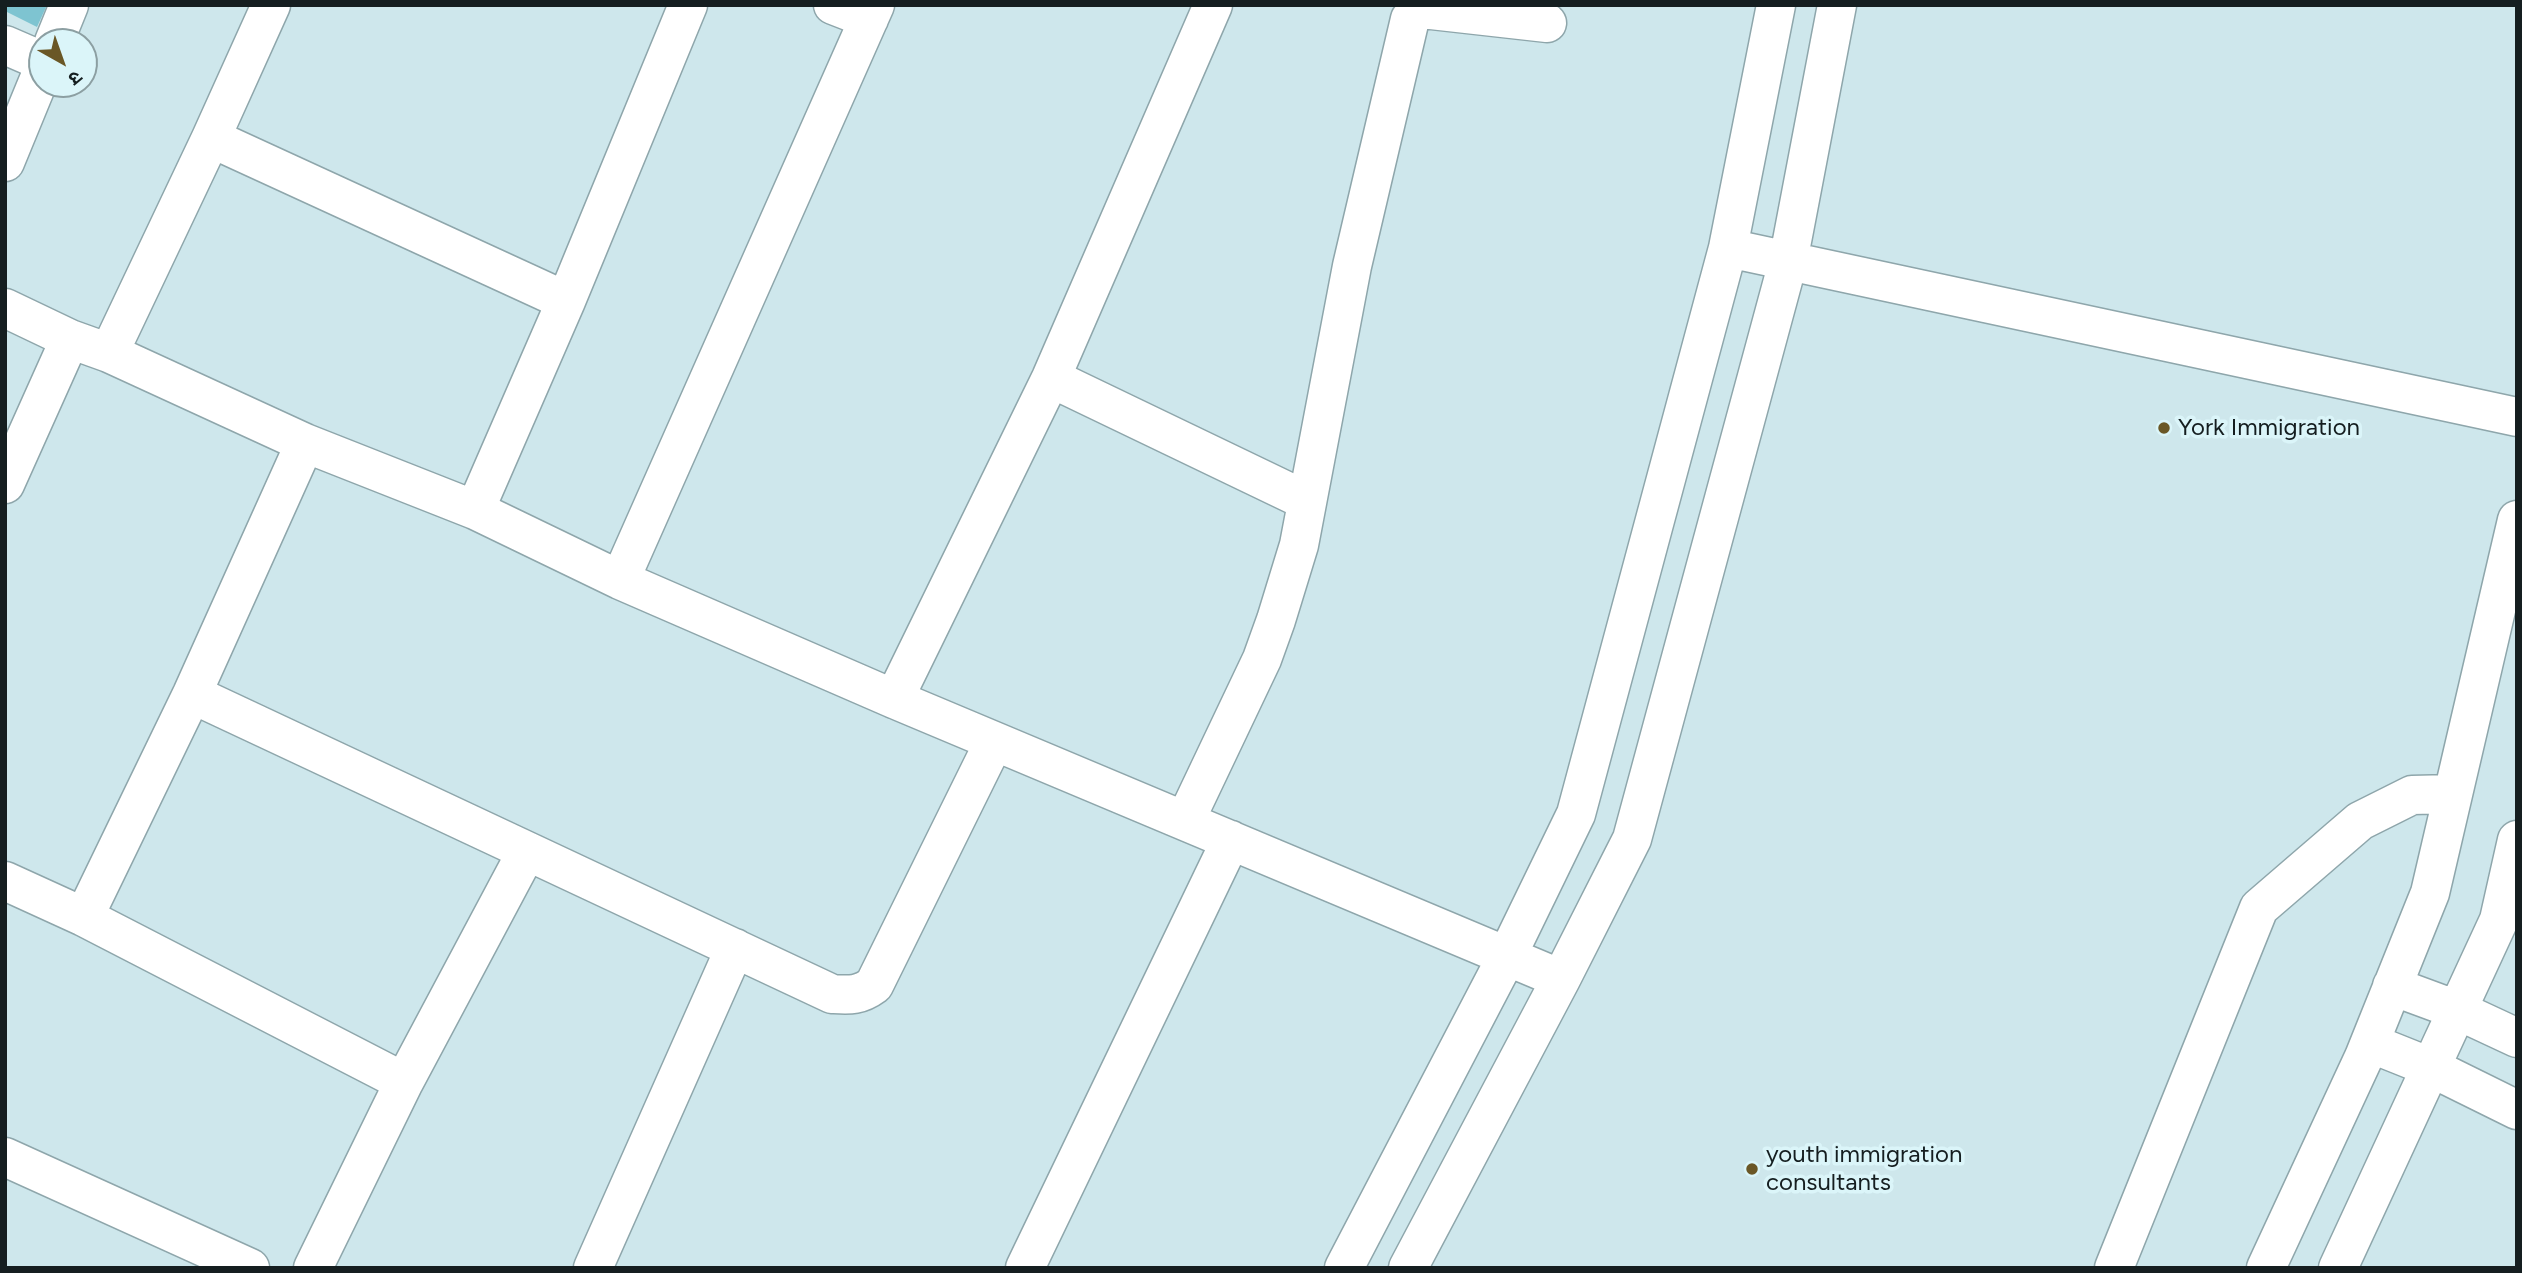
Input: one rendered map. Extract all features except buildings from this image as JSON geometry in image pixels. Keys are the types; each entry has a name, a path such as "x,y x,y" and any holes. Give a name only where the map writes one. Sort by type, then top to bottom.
{"street":[{"path":"60,28 69,5"},
{"path":"109,353 271,5"},
{"path":"475,510 566,300 688,5"},
{"path":"620,580 872,12 833,5"},
{"path":"894,699 1051,378 1213,5"},
{"path":"1344,1268 1507,956 1576,814 1728,248 1776,5"},
{"path":"1408,1268 1562,979 1632,839 1788,262 1837,5"},
{"path":"1185,821 1262,659 1299,545 1352,266 1410,19 1420,10 1431,10 1547,23"},
{"path":"5,45 28,55"},
{"path":"5,162 31,98"},
{"path":"211,138 566,300"},
{"path":"1728,248 2517,417"},
{"path":"5,308 305,443 475,510 620,580 894,699 1562,979"},
{"path":"5,484 70,339"},
{"path":"1051,378 1307,501"},
{"path":"84,917 192,694 305,443"},
{"path":"2266,1268 2370,1042 2430,893 2517,520"},
{"path":"192,694 832,994 852,996 874,985 994,742"},
{"path":"2114,1268 2259,908 2360,821 2412,795 2453,794"},
{"path":"1026,1268 1231,840"},
{"path":"2338,1268 2499,920 2517,840"},
{"path":"313,1268 404,1082 527,851"},
{"path":"5,881 84,917 404,1082"},
{"path":"593,1268 735,948"},
{"path":"2392,986 2457,1010 2517,1038"},
{"path":"2370,1042 2430,1067 2517,1110"},
{"path":"5,1157 250,1268"}],"shaded area":[{"path":"5,5 47,5 37,27 5,11"}],"place":[{"name":"York Immigration","path":"2164,428"},
{"name":"youth immigration consultants","path":"1752,1169"}]}
